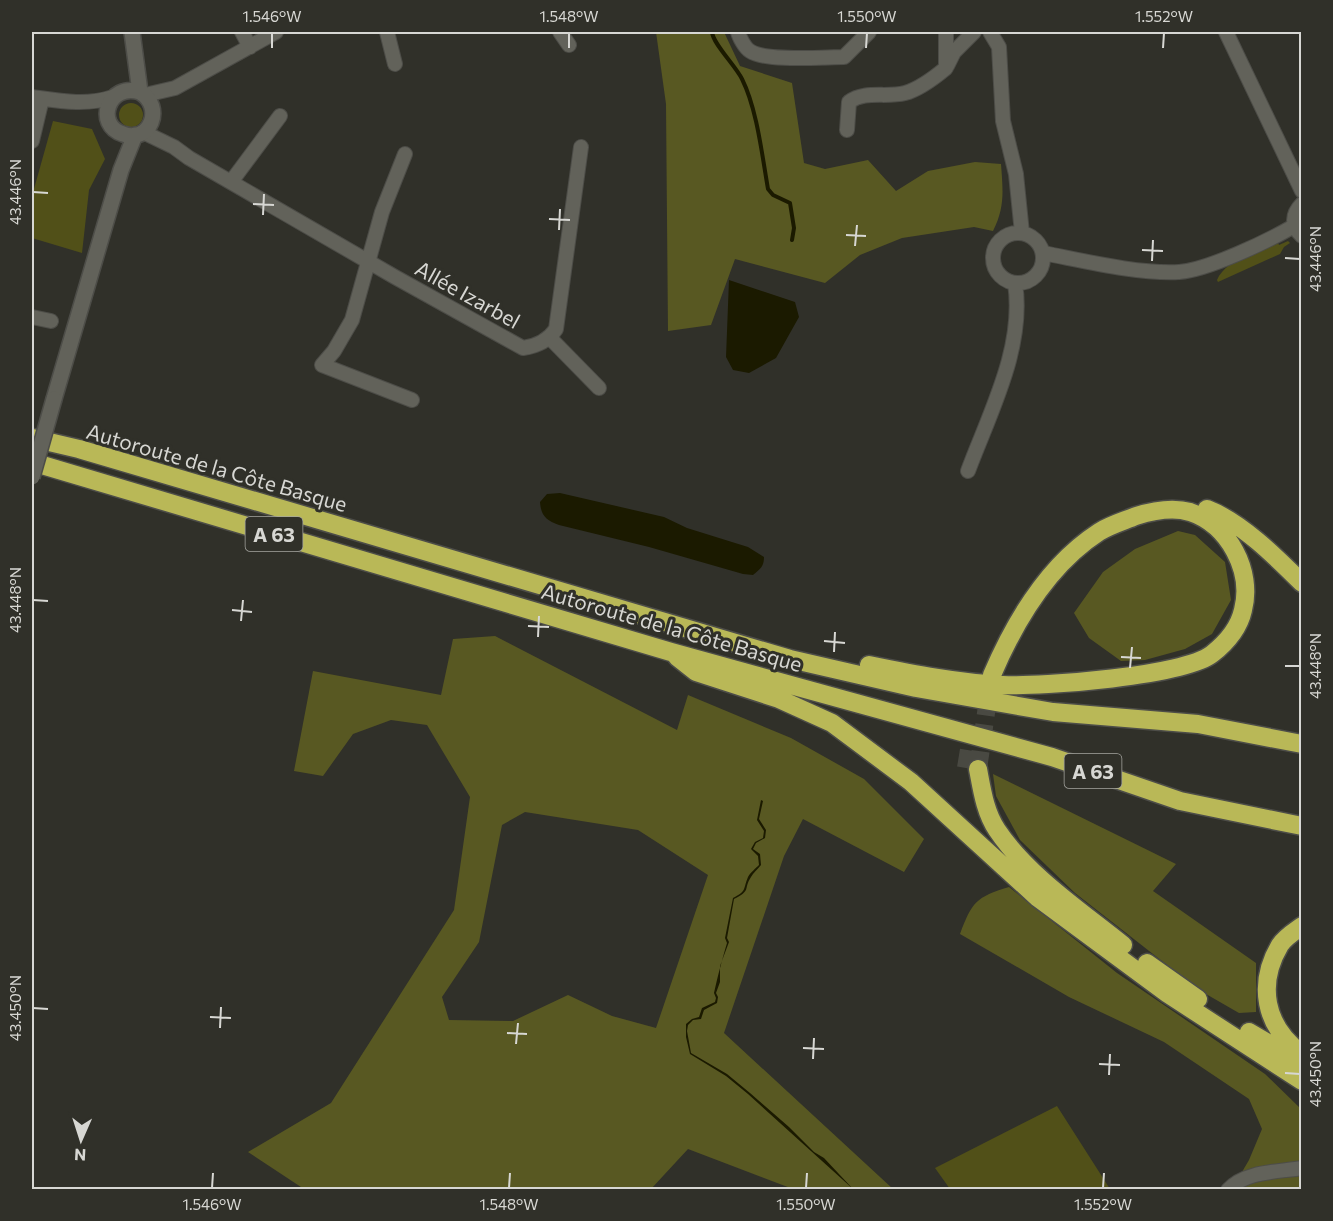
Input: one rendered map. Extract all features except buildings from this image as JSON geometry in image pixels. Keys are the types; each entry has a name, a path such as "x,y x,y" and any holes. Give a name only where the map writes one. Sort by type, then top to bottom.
{"highway":[{"name":"Autoroute de la Côte Basque","path":"32,438 79,449 790,659 916,688 1053,712 1198,724 1302,744"},
{"name":"Autoroute de la Côte Basque","path":"32,462 671,652 1052,757 1179,801 1302,826"},
{"path":"790,659 818,655 888,669 1004,685 1125,676 1178,668 1210,656 1230,637 1243,611 1246,585 1239,558 1218,528 1189,512 1163,510 1116,523 1089,539 1057,569 1015,625 988,676 993,650 1007,620 1050,561 1082,530 1114,511 1147,500 1184,501 1221,514 1254,539 1302,583"},
{"path":"671,652 696,672 779,699 832,723 911,782 1038,898 1168,993 1302,1081"},
{"path":"1064,916 1014,865 987,832 974,801 972,769 997,829 1020,858 1066,900 1131,951 1210,1008 1302,1063"},
{"path":"1302,926 1281,943 1269,970 1266,994 1274,1024 1302,1054"}],"main road":[{"path":"32,477 121,170 139,134 153,115 143,93 132,32"},
{"path":"135,57 118,94 109,103 108,117 117,132 123,135 139,134"},
{"path":"118,94 128,90 143,93"},
{"path":"117,132 121,170"}],"street":[{"path":"242,32 250,47"},
{"path":"143,93 175,88 276,32"},
{"path":"387,32 395,64"},
{"path":"560,32 569,45"},
{"path":"738,32 750,51 776,58 844,57 869,32"},
{"path":"946,32 946,68"},
{"path":"847,130 849,102 857,96 904,93 933,79 946,68 954,52 974,32"},
{"path":"990,32 999,47 1003,121 1016,174 1022,233"},
{"path":"1226,32 1302,190"},
{"path":"174,147 153,115 175,88"},
{"path":"32,141 37,98 65,102 96,102 118,94"},
{"path":"65,102 108,117"},
{"path":"231,182 280,116"},
{"name":"Allée Izarbel","path":"139,134 174,147 514,345 523,348 550,338"},
{"path":"580,147 558,317 556,329 550,338 599,388"},
{"path":"405,154 389,192 352,320 334,351 322,365 412,400"},
{"path":"1042,254 1149,271 1181,272 1204,266 1298,231 1294,214 1302,204"},
{"path":"1022,233 1032,237 1039,244 1042,254 1043,261 1036,275 1022,283 1008,281 994,267 993,254 998,242 1009,234 1022,233"},
{"path":"968,471 1004,375 1014,339 1018,304 1015,283"},
{"path":"32,317 51,321"},
{"path":"1233,1187 1254,1175 1302,1168"}],"shaded area":[{"path":"656,32 724,32 740,66 792,83 804,163 825,169 868,160 896,191 928,171 975,162 1001,164 1003,191 993,231 974,227 902,238 860,255 825,283 735,259 711,325 668,331 666,104"},
{"path":"131,103 139,107 143,115 139,123 131,127 123,123 119,115 123,107"},
{"path":"53,121 92,129 105,159 89,190 82,253 32,238 32,196"},
{"path":"1288,241 1290,243 1280,254 1218,282 1221,273 1235,261 1261,249"},
{"path":"729,280 795,302 799,317 776,358 749,373 733,370 726,357"},
{"path":"560,493 664,517 687,528 748,547 764,557 763,563 753,575 743,574 649,547 559,525 545,517 540,502 547,494"},
{"path":"1178,531 1195,535 1225,562 1231,600 1212,634 1185,649 1145,660 1121,661 1089,638 1074,613 1103,572 1135,549"},
{"path":"495,636 677,730 688,695 791,738 864,779 924,839 904,872 803,819 784,856 724,1033 893,1189 793,1189 688,1149 651,1189 304,1189 248,1152 331,1103 454,910 470,797 427,725 391,720 353,734 323,776 294,771 313,671 441,695 453,639","holes":["525,812 638,830 708,875 656,1028 612,1016 568,995 513,1021 449,1020 442,997 479,942 502,825"]},
{"path":"993,774 1176,864 1153,891 1256,963 1256,1012 1239,1013 1199,990 1075,893 1020,840 996,796"},
{"path":"761,800 763,801 759,819 766,830 765,838 756,843 753,849 760,854 761,865 752,876 745,891 734,899 727,938 729,942 722,961 727,943 725,938 733,898 743,891 749,875 759,865 758,856 751,849 755,842 763,838 764,831 757,820"},
{"path":"1009,887 1117,973 1265,1074 1301,1109 1301,1189 1232,1189 1249,1160 1262,1129 1249,1099 1164,1042 1069,997 960,934 968,915 977,902 989,894"},
{"path":"720,968 720,982 716,993 717,1003 704,1010 701,1019 693,1020 688,1025 691,1053 727,1074 750,1093 814,1152 824,1158 853,1189 748,1094 726,1076 690,1054 686,1024 692,1019 699,1017 702,1008 715,1002 714,993"},
{"path":"1057,1106 1110,1189 950,1189 935,1168"}],"waterway":[{"path":"712,32 716,42 739,73 747,91 752,104 768,189 773,195 790,203 794,228 792,240"}],"tunnel":[{"path":"978,769 990,685"},
{"path":"966,768 973,725"}]}
